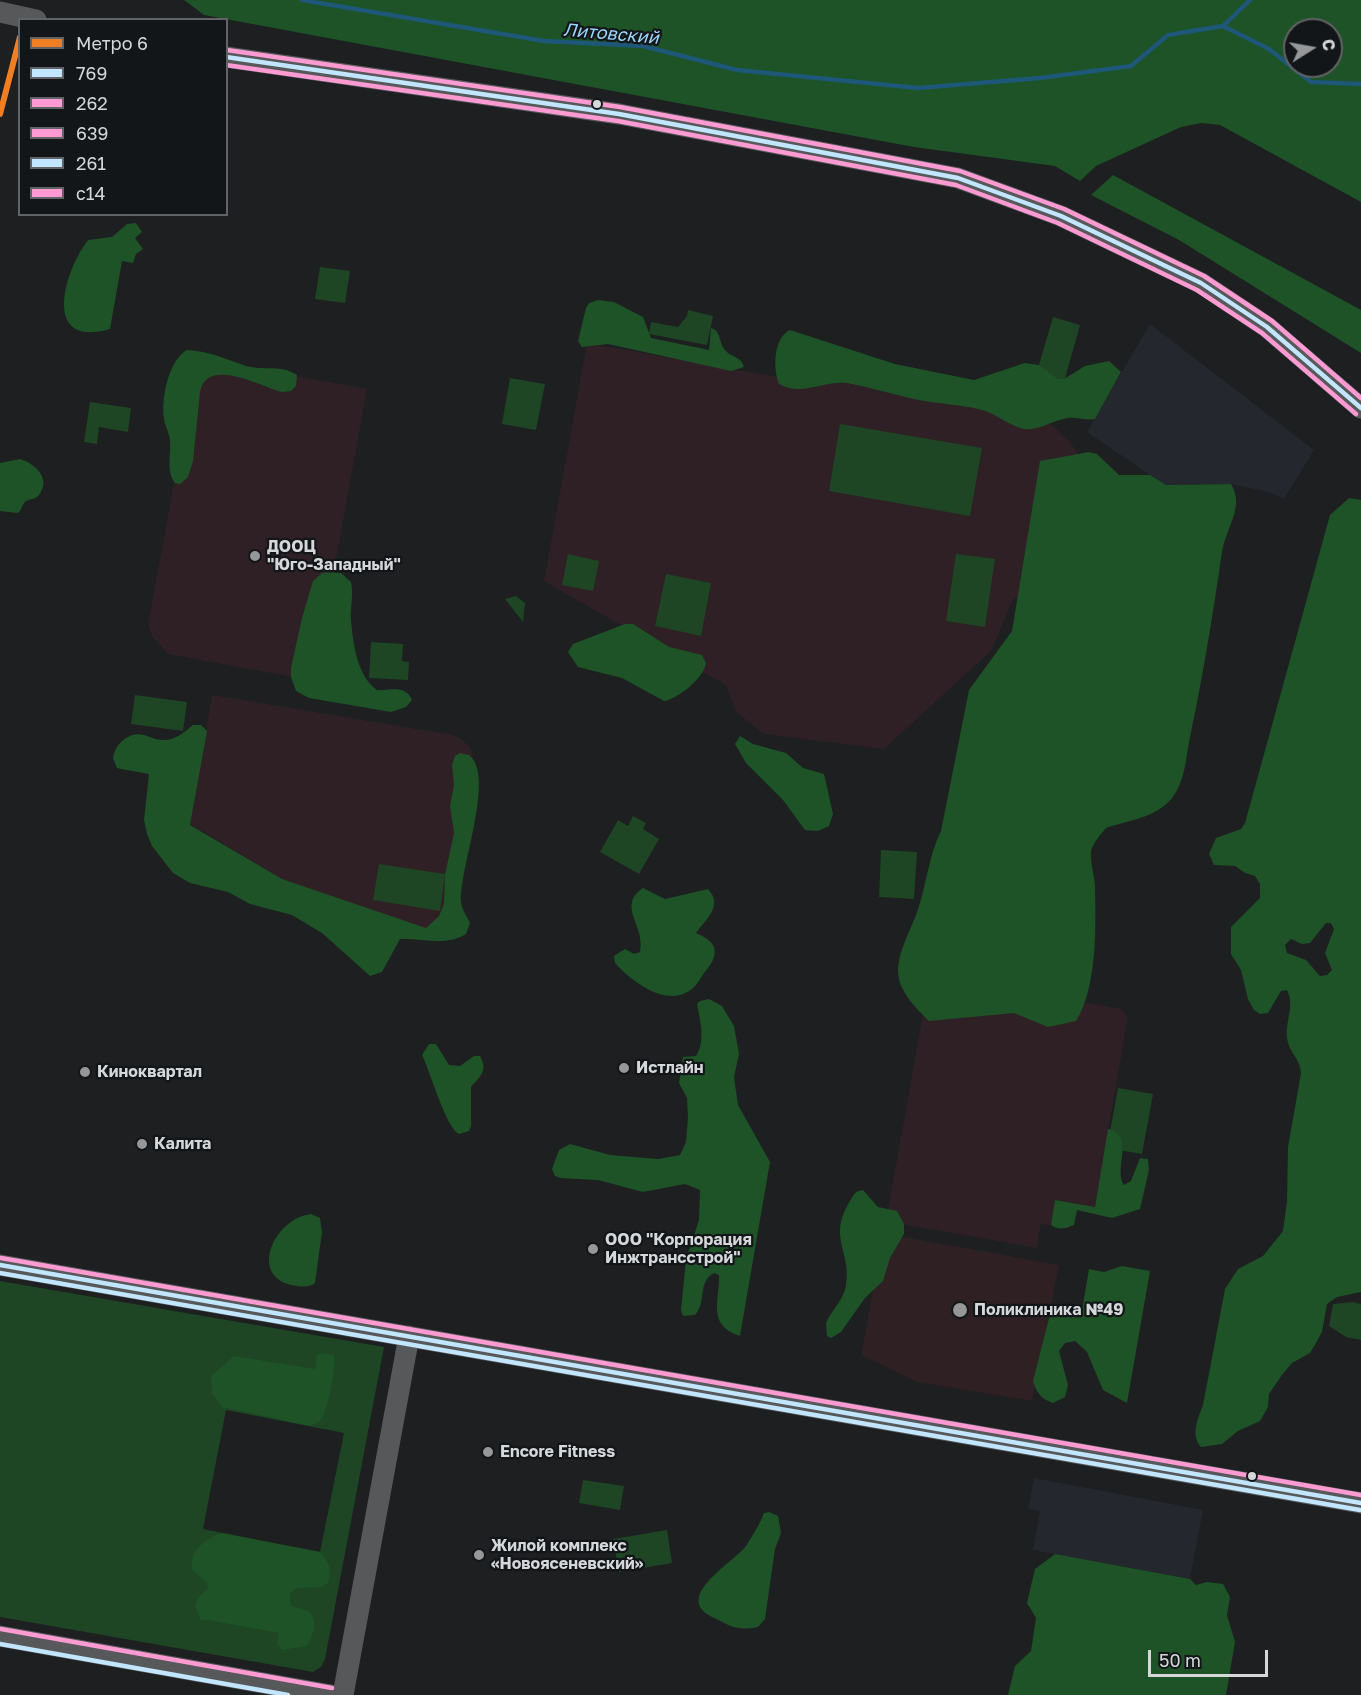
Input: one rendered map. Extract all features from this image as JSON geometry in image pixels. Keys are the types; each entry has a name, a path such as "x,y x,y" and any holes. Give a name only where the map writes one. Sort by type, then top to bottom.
{"main road":[{"path":"0,12 27,18"},
{"path":"228,57 619,114 958,178 1061,216 1201,284 1267,327 1361,408"},
{"path":"0,1264 1361,1503"},
{"path":"343,1695 410,1336"},
{"path":"0,1636 331,1695"}],"shaded area":[{"path":"1150,324 1314,450 1284,499 1269,492 1231,484 1165,485 1087,432"},
{"path":"587,343 783,378 785,370 1012,411 1052,425 1071,443 1081,459 1071,551 1012,601 992,650 884,749 764,734 736,712 726,685 544,581"},
{"path":"197,358 367,389 314,681 168,654 152,636 148,625"},
{"path":"212,695 452,735 460,738 471,748 473,758 450,909 437,933 282,879 190,824"},
{"path":"930,975 1121,1009 1128,1017 1095,1207 1055,1200 1051,1225 1041,1224 1037,1248 886,1221"},
{"name":"Поликлиника №49","path":"898,1236 1059,1265 1032,1401 917,1382 861,1355 882,1243"},
{"path":"1034,1478 1203,1510 1190,1579 1033,1550 1040,1511 1028,1509"}],"green space":[{"path":"184,0 1361,0 1361,202 1220,125 1201,123 1181,127 1096,166 1080,181 1055,166 914,147 204,15"},
{"path":"1113,175 1361,310 1361,353 1179,240 1091,195"},
{"path":"136,223 142,232 135,238 143,249 136,254 133,263 122,261 110,329 88,332 74,328 66,318 64,304 66,287 79,254 88,240 112,237 127,224"},
{"path":"320,267 350,271 345,303 315,299"},
{"path":"598,300 614,302 643,317 651,338 709,350 711,328 717,332 726,351 739,359 744,367 731,371 608,344 582,347 578,341 586,308 589,303"},
{"path":"688,310 713,316 707,345 649,334 651,322 678,327 687,316"},
{"path":"1053,317 1080,325 1061,393 1033,385"},
{"path":"790,330 895,364 974,380 1025,363 1039,365 1058,379 1064,379 1085,366 1109,361 1121,372 1095,419 1068,418 1024,429 982,410 914,399 847,383 804,389 787,388 779,384 775,362 780,340"},
{"path":"187,350 210,354 246,366 285,370 297,375 296,386 291,391 282,392 249,380 223,375 213,376 205,381 200,392 193,461 188,477 180,484 175,483 172,479 170,439 163,411 167,381 180,355"},
{"path":"510,378 545,384 536,430 502,424"},
{"path":"90,402 131,408 128,432 99,427 97,444 84,442"},
{"path":"840,424 982,448 970,516 829,491"},
{"path":"1089,452 1097,454 1119,475 1150,475 1166,485 1231,484 1235,493 1235,509 1222,552 1203,668 1180,785 1166,805 1158,810 1142,818 1106,828 1092,848 1095,884 1094,957 1088,992 1076,1021 1048,1027 1014,1013 929,1021 901,986 899,963 941,831 969,690 1012,631 1040,461"},
{"path":"20,459 31,464 40,472 42,489 38,496 25,502 18,513 0,511 0,463"},
{"path":"1349,498 1361,500 1361,1292 1337,1297 1327,1304 1322,1332 1316,1343 1310,1353 1292,1363 1282,1375 1269,1394 1268,1407 1260,1421 1238,1431 1222,1444 1201,1447 1195,1432 1203,1405 1225,1289 1238,1269 1263,1256 1283,1231 1287,1201 1288,1147 1301,1073 1299,1063 1287,1038 1290,1002 1287,990 1281,991 1268,1013 1260,1014 1254,1010 1248,999 1241,970 1231,954 1231,927 1260,898 1260,884 1255,876 1235,866 1214,865 1209,854 1216,838 1241,829 1245,823 1330,515","holes":["1326,923 1331,923 1334,929 1325,953 1332,970 1327,975 1320,976 1306,960 1287,953 1285,945 1291,939 1302,944 1310,943"]},
{"path":"568,554 599,561 593,591 562,585"},
{"path":"956,554 995,559 985,627 946,621"},
{"path":"322,573 341,573 351,582 353,639 357,658 365,676 377,690 397,689 409,695 412,700 406,707 391,712 309,698 296,691 291,677 291,668 302,618 313,581"},
{"path":"666,574 711,583 701,636 655,626"},
{"path":"516,596 525,603 523,622 505,599"},
{"path":"625,624 633,624 669,647 702,655 706,663 701,675 683,692 664,701 622,678 578,667 568,652 573,644"},
{"path":"371,642 403,644 402,661 409,662 408,680 369,678"},
{"path":"135,695 187,702 183,731 131,724"},
{"path":"193,725 201,725 207,731 190,825 282,879 426,928 439,916 444,904 445,875 454,833 450,806 454,785 452,765 455,756 460,753 469,755 476,766 479,782 478,802 462,887 461,902 470,923 466,934 442,941 400,939 382,972 370,976 322,933 292,915 250,904 228,892 190,883 173,873 152,846 147,834 144,820 149,774 117,768 113,758 124,739 139,734 158,740 168,740 179,736"},
{"path":"740,736 753,744 786,753 803,768 824,774 833,814 829,826 818,831 805,830 783,800 746,763 735,744"},
{"path":"633,816 646,823 643,829 659,839 639,874 600,852 618,820 628,826"},
{"path":"881,850 917,852 914,899 879,897"},
{"path":"379,864 445,874 440,911 373,900"},
{"path":"643,888 665,899 708,889 712,895 714,907 696,933 713,945 714,958 696,985 680,995 670,996 649,990 615,963 614,956 625,949 634,954 640,952 641,943 632,902 635,895"},
{"path":"709,999 722,1006 734,1026 739,1054 734,1077 738,1105 770,1162 740,1336 729,1331 719,1318 717,1302 719,1275 714,1273 706,1282 699,1310 695,1315 683,1316 681,1310 686,1260 699,1220 700,1190 685,1184 643,1192 598,1180 560,1178 555,1176 552,1169 559,1150 570,1144 610,1155 658,1159 680,1155 686,1142 688,1117 687,1098 679,1083 683,1057 696,1056 699,1050 701,1030 697,1004"},
{"path":"429,1044 436,1044 449,1065 460,1066 474,1056 480,1056 483,1069 471,1087 469,1131 459,1134 454,1130 444,1111 422,1055"},
{"path":"1118,1088 1153,1094 1142,1154 1107,1148"},
{"path":"1108,1129 1121,1138 1121,1178 1124,1185 1131,1181 1140,1158 1148,1159 1149,1170 1140,1209 1112,1218 1077,1210 1074,1225 1054,1227 1051,1225 1055,1200 1095,1207"},
{"path":"863,1190 878,1207 897,1211 904,1224 904,1234 890,1258 883,1281 865,1298 841,1332 831,1338 827,1336 826,1323 843,1296 846,1286 846,1263 840,1235 843,1214 856,1192"},
{"path":"311,1214 320,1218 322,1232 315,1283 302,1287 282,1281 273,1273 269,1262 276,1237 297,1218"},
{"path":"1122,1266 1150,1271 1127,1403 1103,1390 1087,1352 1075,1341 1065,1343 1059,1351 1068,1385 1065,1397 1053,1403 1045,1399 1037,1392 1033,1381 1049,1318 1053,1311 1081,1316 1089,1269 1104,1272"},
{"path":"0,1281 384,1347 325,1659 321,1667 313,1672 0,1617","holes":["226,1410 344,1433 320,1552 203,1529"]},
{"path":"1353,1302 1361,1304 1361,1340 1346,1337 1329,1326 1333,1304"},
{"path":"323,1353 334,1355 333,1377 322,1418 310,1426 222,1407 212,1393 211,1376 234,1356 315,1369 317,1355"},
{"path":"583,1480 624,1486 620,1510 579,1503"},
{"path":"769,1512 778,1516 781,1533 775,1549 765,1619 758,1627 745,1629 735,1627 702,1610 699,1601 701,1591 746,1546 764,1513"},
{"path":"667,1530 672,1563 619,1572 613,1539"},
{"path":"221,1533 320,1552 329,1566 328,1583 321,1587 296,1588 290,1594 291,1606 309,1611 312,1615 313,1633 307,1646 282,1650 277,1643 279,1633 208,1620 201,1621 195,1606 198,1598 208,1588 207,1582 193,1571 193,1557 204,1542"},
{"path":"1055,1554 1190,1579 1196,1585 1207,1582 1223,1584 1230,1597 1227,1615 1235,1642 1226,1695 1008,1695 1015,1666 1031,1651 1036,1618 1027,1603 1035,1569"}],"waterway":[{"name":"Литовский","path":"302,0 544,41 643,46 737,70 918,88 1040,78 1131,66 1168,35 1223,26 1269,49 1311,82 1361,84"},
{"path":"1223,26 1250,0"}],"metro line":[{"name":"6","path":"0,114 18,45"}],"transit line":[{"name":"639","path":"228,50 620,107 960,171 1064,209 1204,276 1272,321 1361,398"},
{"name":"769","path":"228,57 619,114 958,178 1061,216 1201,283 1267,327 1361,408"},
{"name":"262","path":"228,65 618,121 956,185 1058,223 1197,290 1262,333 1356,414"},
{"name":"с14","path":"1,1258 1361,1495"},
{"name":"769","path":"0,1265 1361,1503"},
{"name":"261","path":"0,1273 1360,1510"},
{"name":"с14","path":"1,1629 332,1688"},
{"name":"261","path":"0,1644 288,1695"}],"place":[{"name":"ДООЦ \"Юго-Западный\"","path":"255,556"},
{"name":"Истлайн","path":"624,1068"},
{"name":"Киноквартал","path":"85,1072"},
{"name":"Калита","path":"142,1144"},
{"name":"ООО \"Корпорация Инжтрансстрой\"","path":"593,1249"},
{"name":"Поликлиника №49","path":"960,1310"},
{"name":"Encore Fitness","path":"488,1452"},
{"name":"Жилой комплекс «Новоясеневский»","path":"479,1555"}]}
